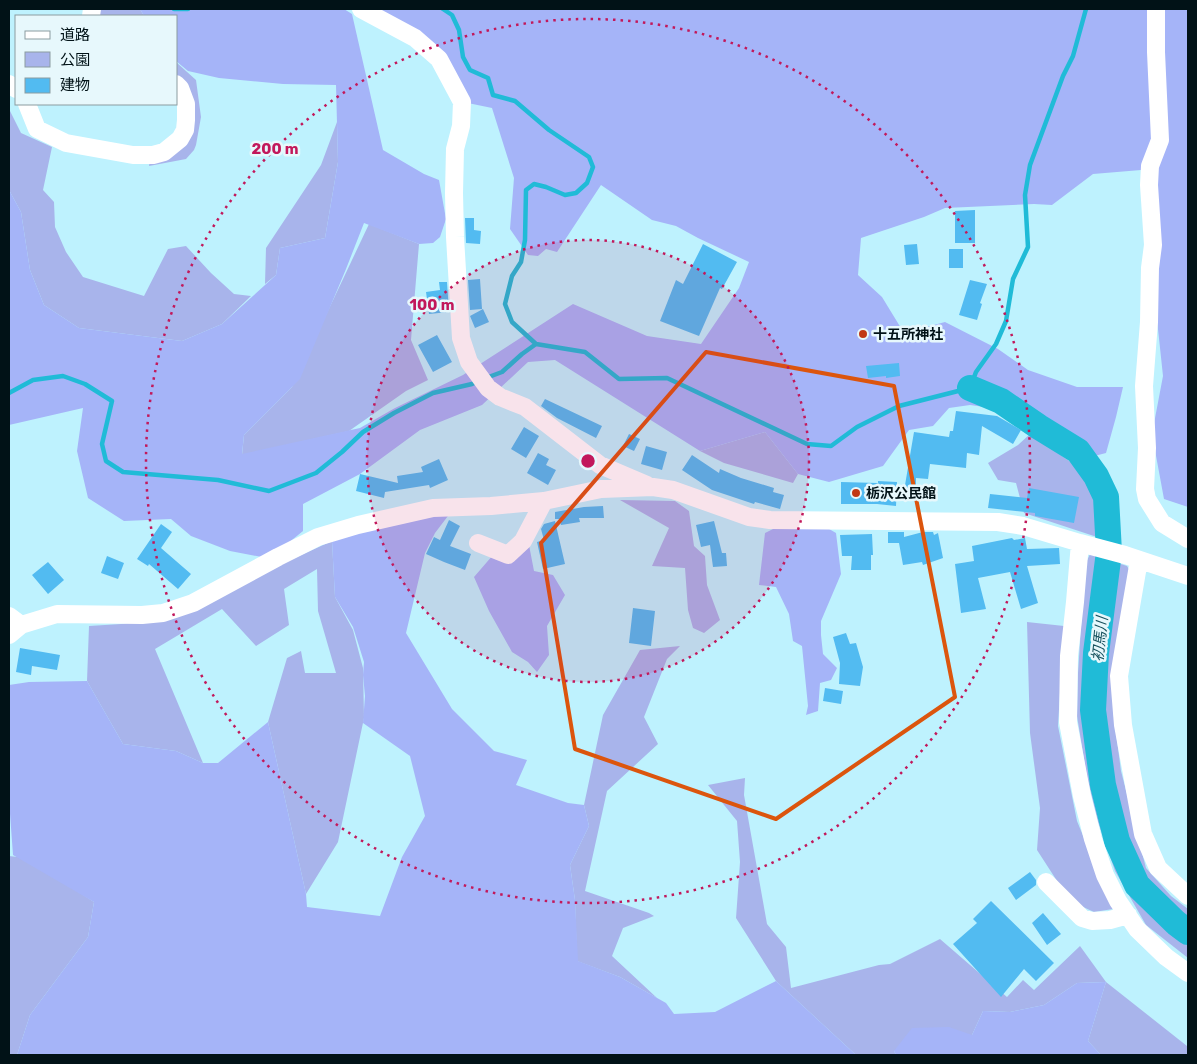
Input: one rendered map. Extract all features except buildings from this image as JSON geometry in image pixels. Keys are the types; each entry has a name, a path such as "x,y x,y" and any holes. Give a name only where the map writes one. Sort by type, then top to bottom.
{"street":[{"path":"361,9 415,38 439,59 462,102 461,126 455,149 454,193 461,338 470,362 488,388 500,397 525,407 600,465 653,487"},
{"path":"1156,9 1160,140 1150,166 1149,185 1153,244 1144,386 1147,448 1145,489 1147,499 1162,523 1188,539"},
{"path":"27,105 37,129 66,143 133,155 153,155 164,152 172,146 180,139 185,130 186,104 178,86"},
{"path":"13,625 57,614 142,615 163,613 193,603 278,556 318,537 358,524 433,508 491,506 544,501 601,489 653,487 673,490 749,517 770,520 998,522 1023,526 1132,557 1188,576"},
{"path":"478,543 508,555 523,541 544,501"},
{"path":"1085,544 1075,602 1069,656 1068,722 1082,796 1103,870 1118,900 1137,928 1166,957 1188,972"},
{"path":"1132,557 1119,676 1123,725 1143,834 1158,868 1188,896"},
{"path":"1046,882 1082,918 1110,920 1128,915"}],"highlighted area":[{"path":"706,352 894,386 955,697 776,819 575,749 541,543"}],"green space":[{"path":"95,9 140,9 143,15 95,15"},
{"path":"178,64 196,80 201,117 196,145 186,159 149,166 150,160 186,131 178,93"},
{"path":"9,109 21,133 52,147 43,190 54,202 55,227 66,252 83,277 144,296 168,249 186,246 234,294 251,296 222,324 182,341 79,328 44,305 30,270 21,212 9,190"},
{"path":"337,122 338,162 325,238 280,248 276,275 265,284 266,248 321,165"},
{"path":"369,224 419,244 411,340 428,380 406,391 349,431 242,455 244,435 292,387"},
{"path":"765,432 798,474 793,483 724,463 700,451"},
{"path":"1030,434 1078,467 1096,476 1100,538 1024,513 1016,483 998,480 988,463 1018,445"},
{"path":"620,500 675,501 689,511 694,546 705,556 707,585 720,620 704,633 693,628 688,610 685,568 652,566 669,528"},
{"path":"332,541 335,597 353,630 363,668 364,718 338,842 306,894 268,722 287,658 301,651 305,673 336,673 318,611 317,569 284,589 289,625 256,646 222,609 155,649 203,763 176,751 123,744 87,681 89,626 163,618"},
{"path":"1090,554 1127,566 1131,573 1113,710 1121,771 1146,868 1171,896 1188,909 1188,958 1146,925 1115,871 1098,822 1087,777 1077,716 1085,565"},
{"path":"1027,622 1064,626 1058,726 1077,821 1113,909 1094,912 1070,901 1037,850 1040,808 1030,733"},
{"path":"680,646 667,659 644,717 658,744 607,791 585,891 654,916 623,928 612,956 657,998 620,977 577,961 575,900 570,865 589,826 584,805 603,715 640,650"},
{"path":"745,778 744,795 767,924 786,947 791,988 879,965 890,964 940,939 1007,997 1023,980 1034,990 1080,946 1106,982 1077,983 1044,1005 1010,1012 983,1011 972,1035 894,1051 896,1055 856,1055 776,981 736,918 740,862 737,821 708,785"},
{"path":"9,856 26,858 94,902 88,937 30,1015 17,1055 9,1055"},
{"path":"1106,982 1187,1046 1188,1055 1101,1055 1088,1041"}],"shaded area":[{"path":"140,9 344,9 352,14 383,150 424,174 439,180 446,219 440,237 433,243 419,244 364,223 300,379 244,435 242,454 360,428 395,408 463,375 573,304 647,336 701,344 739,288 749,262 676,226 652,220 601,185 557,252 546,249 538,256 528,255 510,229 514,178 492,108 463,102 439,59 361,9 1188,9 1188,507 1164,499 1152,434 1163,376 1141,170 1093,174 1052,205 1034,204 945,208 861,238 858,275 882,297 904,333 945,322 998,349 1028,370 1077,387 1123,387 1106,453 1075,461 1012,415 992,408 970,405 949,408 933,426 909,430 883,466 829,482 798,474 765,432 700,451 555,360 528,362 482,405 420,430 360,474 303,504 303,531 276,553 262,557 230,551 191,536 171,519 124,521 88,498 77,451 83,408 9,425 9,190 21,212 30,270 44,305 79,328 182,341 222,324 276,275 280,248 325,238 338,162 336,85 283,84 219,78 188,71 178,63 178,15 143,15"},
{"path":"451,512 435,533 425,553 406,633 452,709 494,751 527,760 516,785 568,803 584,805 589,826 570,865 575,900 578,961 620,977 666,1003 674,1014 715,1012 776,981 856,1055 17,1055 30,1015 88,937 94,902 13,855 9,800 9,685 29,682 87,681 123,744 176,751 203,763 218,763 268,722 306,894 307,907 380,916 402,857 425,816 410,756 363,723 365,696 364,662 353,627 335,597 332,541 378,528"},
{"path":"779,526 824,526 836,533 841,574 821,621 821,635 823,654 837,668 831,680 820,683 818,711 806,715 808,706 802,646 793,641 789,614 776,587 759,585 765,533"},
{"path":"529,545 534,571 553,575 565,595 547,626 549,655 537,672 528,662 512,652 489,611 474,577 493,555"},
{"path":"1106,982 1088,1041 1101,1055 896,1055 894,1051 912,1028 949,1027 972,1035 983,1011 1010,1012 1044,1005 1077,983"}],"waterway":[{"path":"174,9 188,9"},
{"path":"443,9 452,15 459,30 463,57 470,70 488,78 493,95 515,101 549,130 589,157 593,167 587,183 576,193 565,195 534,184 526,190 525,240 521,262 512,276 505,304 512,322 536,344 585,352 619,379 667,378 807,444 831,446 857,427 899,406 970,388 976,372 996,344 1006,321 1013,279 1028,247 1025,195 1030,165 1063,76 1073,56 1086,9"},
{"path":"486,378 502,372 536,344"},
{"path":"9,393 33,380 63,376 85,384 112,401 102,444 106,461 123,472 218,480 269,491 316,473 363,432 394,413 433,393 479,381"},
{"name":"初馬川","path":"970,388 1001,401 1078,451 1096,476 1106,497 1109,552 1096,653 1093,710 1103,785 1117,841 1137,885 1176,923 1188,932"}],"place":[{"name":"十五所神社","path":"863,334"},
{"name":"栃沢公民館","path":"856,493"}]}
